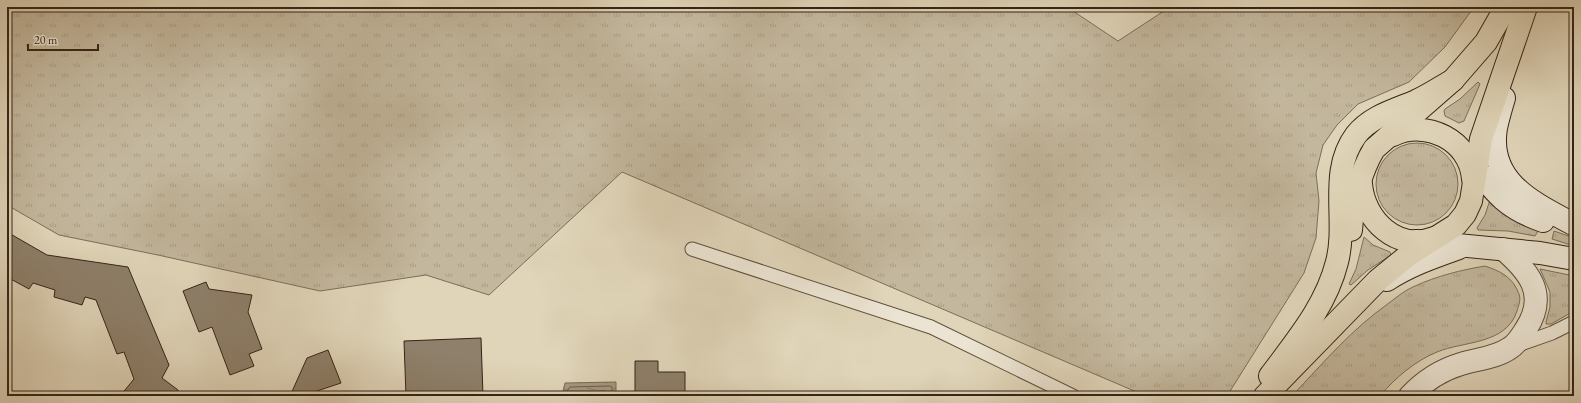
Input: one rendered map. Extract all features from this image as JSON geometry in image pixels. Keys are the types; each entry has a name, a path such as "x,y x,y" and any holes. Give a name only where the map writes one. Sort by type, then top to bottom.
{"main road":[{"path":"1255,396 1316,312 1334,290 1345,264 1350,241 1352,214 1365,164 1374,149 1453,80 1486,42 1506,7"},
{"path":"1265,396 1318,344 1378,280 1429,239 1456,225 1465,214 1471,201 1480,139 1526,7"},
{"path":"1518,28 1512,66 1496,130 1496,154 1505,176 1516,190 1529,200 1574,224"},
{"path":"1316,312 1337,262 1342,235 1340,174 1346,151 1357,134 1374,119 1391,110 1417,100 1453,80"},
{"path":"1386,138 1401,131 1417,128 1434,131 1449,138 1461,149 1468,161 1474,177 1509,206 1526,215 1547,223 1574,224"},
{"path":"1361,181 1362,196 1367,210 1375,222 1386,231 1399,238 1429,239 1464,246 1540,252 1574,259"},
{"path":"1358,300 1401,271 1427,259 1464,246"},
{"path":"1410,396 1422,383 1445,371 1460,364 1492,356 1511,348 1530,323 1536,308 1536,295 1531,280 1522,266 1503,249"}],"lane":[{"path":"692,249 931,327 1073,396"},
{"path":"1511,348 1552,333 1574,322"}],"green space":[{"path":"7,7 1067,7 1118,41 1170,7 1474,7 1445,47 1409,82 1358,104 1337,125 1323,145 1316,173 1319,201 1316,238 1304,273 1227,396 1146,396 622,172 489,295 426,275 320,291 158,255 59,235 7,205"},
{"path":"1478,82 1480,84 1464,121 1459,123 1445,116 1445,109 1460,99"},
{"path":"1417,143 1433,146 1446,155 1455,168 1458,184 1455,200 1446,213 1433,222 1417,225 1401,222 1388,213 1379,200 1376,184 1379,168 1388,155 1401,146"},
{"path":"1490,200 1540,228 1535,236 1508,231 1478,230 1477,228 1485,215"},
{"path":"1554,231 1574,238 1574,246 1552,239"},
{"path":"1364,237 1373,245 1390,252 1391,255 1368,270 1351,285 1349,284 1356,269"},
{"path":"1485,266 1496,270 1510,279 1519,294 1520,300 1517,311 1511,322 1504,330 1483,340 1447,348 1421,360 1392,383 1380,396 1292,396 1350,335 1375,313 1404,292 1423,282 1440,276"},
{"path":"1540,269 1574,276 1574,311 1551,324 1546,324 1550,307 1550,292"}],"water":[{"path":"616,382 616,396 556,396 563,391 565,383"}],"building":[{"path":"7,232 47,255 128,267 169,365 162,378 178,390 178,396 120,396 134,379 124,352 117,354 96,300 85,297 82,305 54,297 55,290 33,283 29,289 7,277"},
{"path":"206,282 209,289 252,295 248,312 262,349 249,354 254,366 230,375 212,327 199,332 183,291"},
{"path":"481,338 483,396 406,396 404,341"},
{"path":"328,350 341,383 314,392 312,396 290,396 307,358"},
{"path":"635,361 658,361 658,372 685,372 685,396 635,396"}]}
